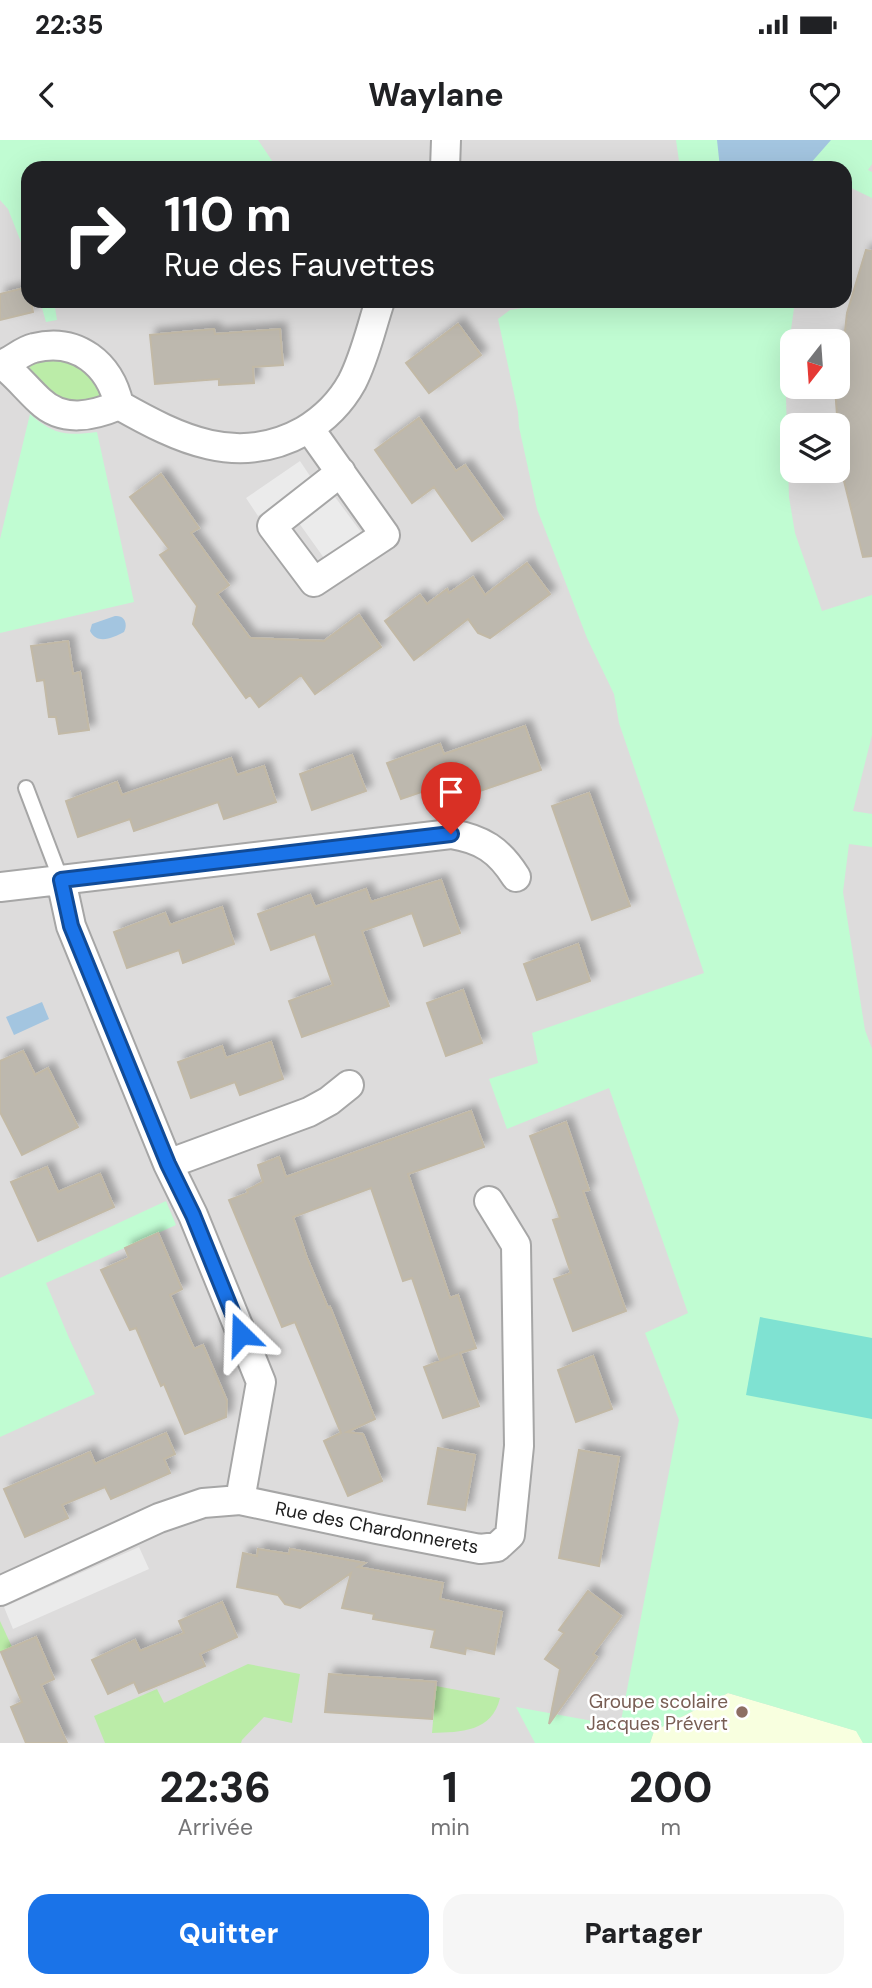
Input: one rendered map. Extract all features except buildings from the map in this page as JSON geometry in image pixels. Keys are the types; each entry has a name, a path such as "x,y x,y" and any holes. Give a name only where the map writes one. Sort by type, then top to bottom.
{"street":[{"path":"445,161 446,140"},
{"path":"119,405 85,415 56,412 39,400 14,373 2,365 31,348 47,345 79,351 102,367 116,391 119,405 188,439 230,449 251,448 293,437 326,415 340,400 360,364 378,308"},
{"path":"309,428 341,472"},
{"path":"0,887 451,834 467,837 495,851 516,877"},
{"path":"61,880 71,926 261,1382 240,1500"},
{"path":"168,1164 309,1112 349,1085"},
{"name":"Rue des Chardonnerets","path":"0,1591 159,1518 203,1503 240,1500 480,1549 497,1547 510,1535 519,1446 516,1245 489,1201"}],"lane":[{"path":"26,788 61,880"}],"shaded area":[{"path":"0,140 872,140 872,1743 0,1743"},
{"path":"717,140 831,140 813,161 719,161"},
{"path":"300,461 312,479 258,516 246,498"},
{"path":"335,497 361,532 324,558 299,523"},
{"path":"115,616 125,621 124,632 101,639 90,631 92,624"},
{"path":"42,1002 49,1019 14,1035 6,1017"},
{"path":"760,1317 872,1338 872,1419 746,1395"},
{"path":"139,1547 149,1569 13,1629 4,1607"},
{"name":"Groupe scolaire Jacques Prévert","path":"728,1693 857,1731 863,1743 650,1743 654,1731"}],"green space":[{"path":"0,140 258,140 272,161 21,161 21,242 8,209 0,200"},
{"path":"676,140 872,140 872,164 868,170 872,172 872,198 852,188 852,161 679,161"},
{"path":"42,308 55,308 57,320 46,322"},
{"path":"523,308 794,308 791,329 780,329 780,399 786,399 786,413 780,413 780,483 789,483 795,533 822,611 872,595 872,735 853,811 872,814 872,847 849,844 843,892 865,1030 872,1049 872,1743 863,1743 856,1731 728,1693 654,1731 650,1743 535,1743 516,1707 620,1726 679,1420 645,1333 688,1313 609,1088 507,1129 489,1079 538,1063 532,1033 704,973 619,723 614,694 587,638 537,509 498,319 510,310"},
{"path":"46,355 93,368 104,399 63,406 28,377 32,363"},
{"path":"30,414 46,426 61,432 97,432 134,602 0,633 0,539"},
{"path":"166,1201 176,1225 46,1283 95,1394 0,1437 0,1278"},
{"path":"0,1621 12,1647 0,1652"},
{"path":"248,1664 300,1674 292,1723 264,1717 241,1743 105,1743 94,1716 157,1689 164,1703"},
{"path":"436,1686 500,1698 496,1709 483,1724 454,1732 432,1733"}],"place":[{"name":"Groupe scolaire Jacques Prévert","path":"742,1712"}],"route":[{"path":"241,1334 71,926 61,880 451,834"}]}
